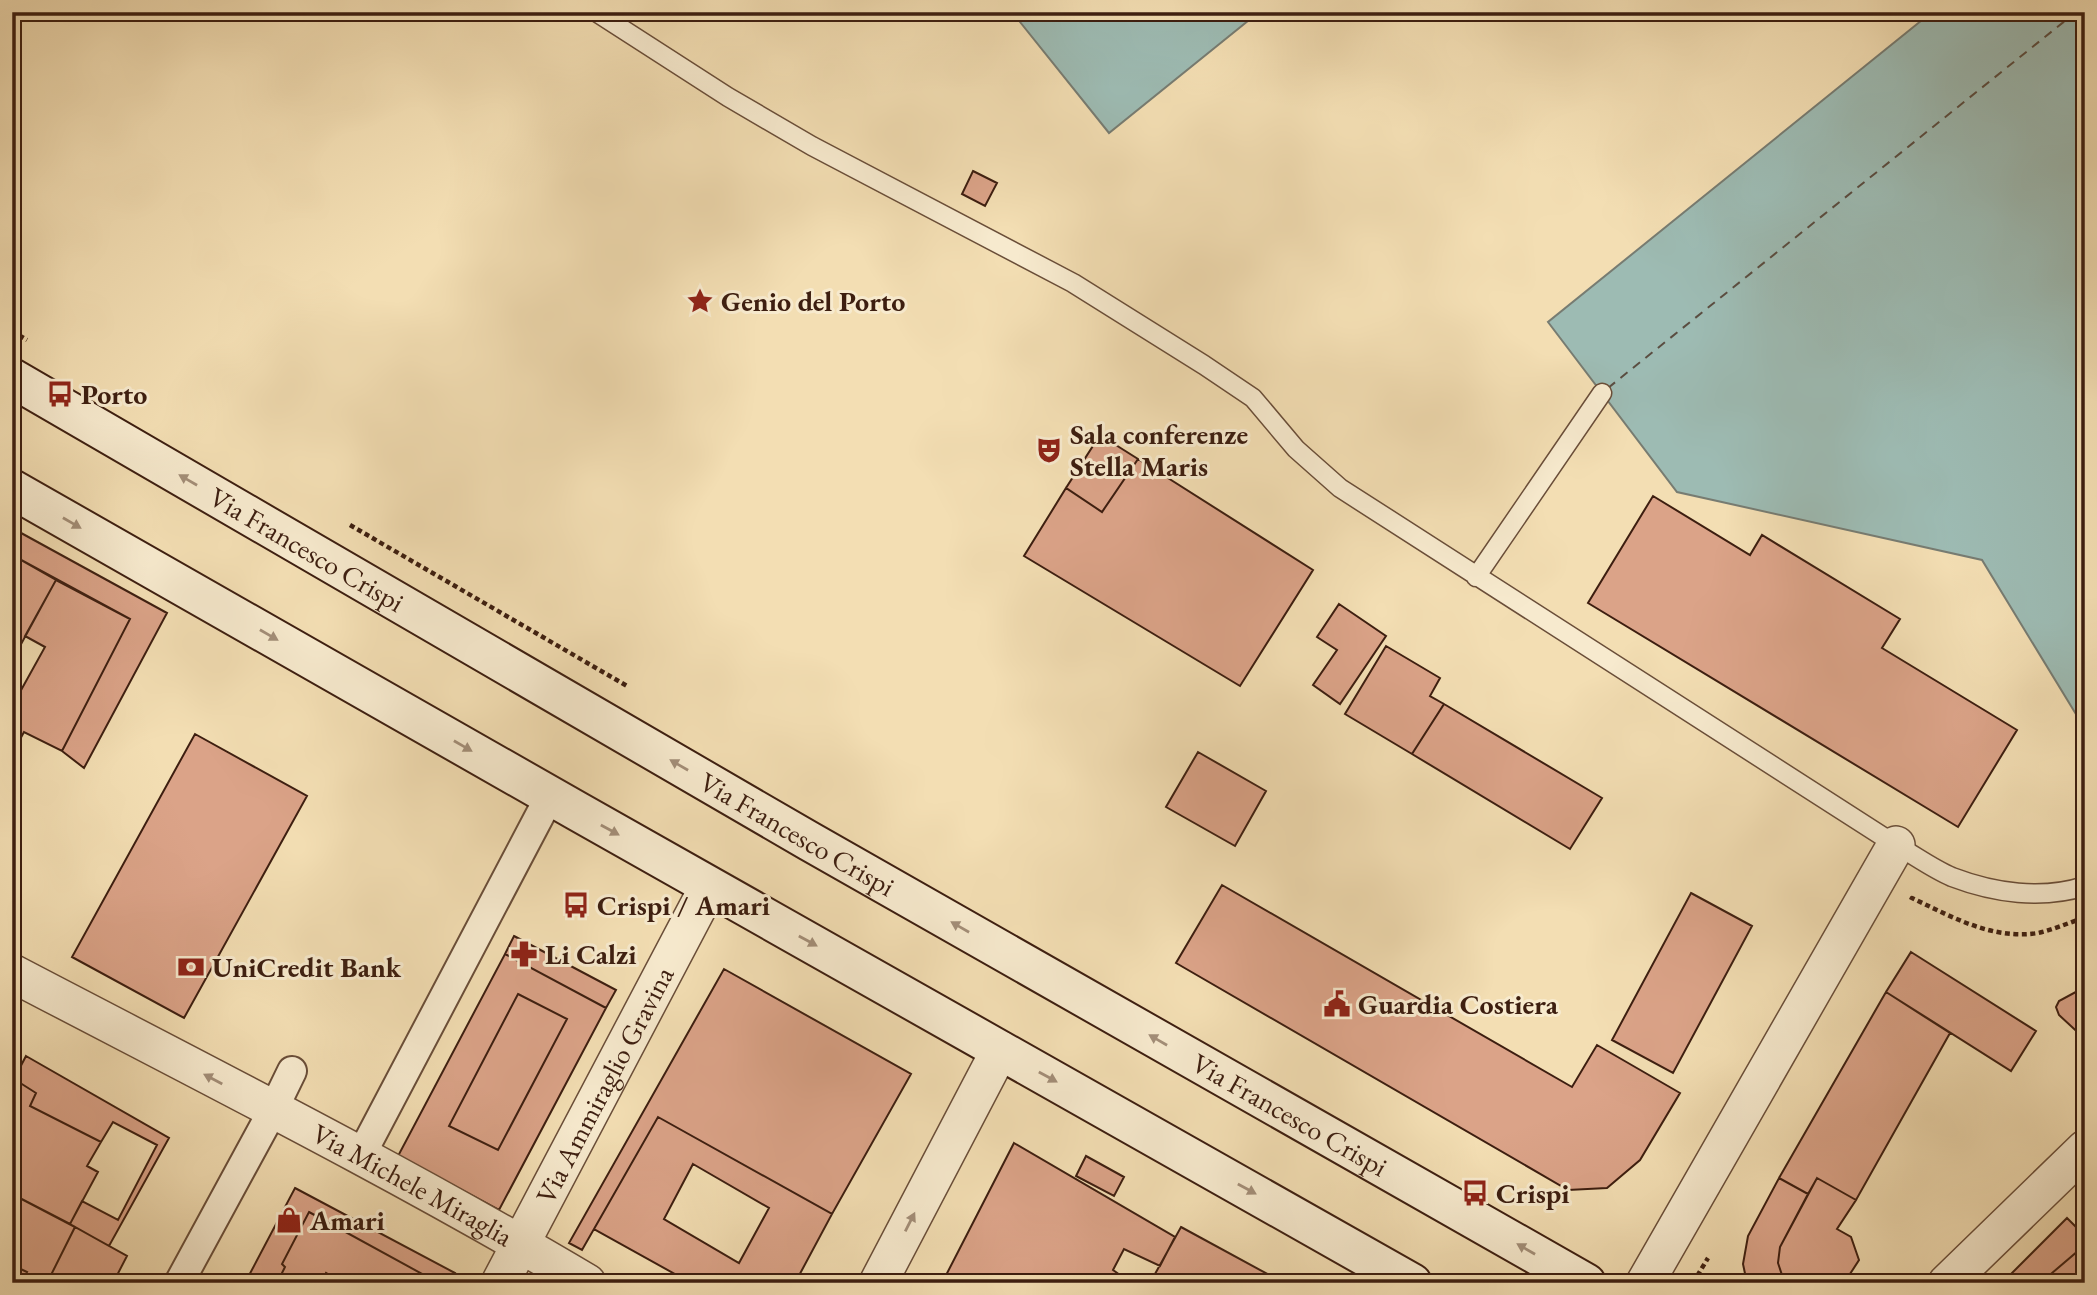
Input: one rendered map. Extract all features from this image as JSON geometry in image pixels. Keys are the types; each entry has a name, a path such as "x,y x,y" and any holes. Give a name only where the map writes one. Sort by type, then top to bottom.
{"main road":[{"name":"Via Francesco Crispi","path":"12,378 809,841 1586,1283"},
{"path":"12,489 1412,1283"}],"street":[{"path":"360,1157 550,796"},
{"path":"1644,1283 1896,845"},
{"name":"Via Ammiraglio Gravina","path":"500,1283 709,886"},
{"name":"Via Michele Miraglia","path":"12,973 273,1110 521,1244 587,1283"},
{"path":"878,1283 999,1050"},
{"path":"179,1283 292,1071"},
{"path":"1947,1283 2085,1149"}],"lane":[{"path":"596,12 728,97 800,139 1073,283 1204,365 1253,398 1296,449 1340,488 1896,845 1951,876 1992,890 2030,894 2085,886"},
{"path":"1476,577 1602,393"}],"path":[{"path":"1906,907 1912,898 1961,922 1985,930 2013,934 2037,933 2080,919 2085,926"},
{"path":"1693,1283 1713,1247"}],"water":[{"path":"1012,12 1259,12 1109,133"},
{"path":"1932,12 2085,12 2085,729 1982,560 1677,492 1548,322"}],"building":[{"path":"973,171 997,183 985,206 962,194"},
{"path":"1100,435 1138,459 1102,512 1066,488"},
{"path":"1138,459 1313,570 1240,686 1024,556 1066,488 1102,512"},
{"path":"1653,496 1750,555 1762,535 1900,619 1882,648 2017,730 1958,827 1588,603"},
{"path":"12,528 167,613 84,768 62,751 130,619 12,555"},
{"path":"12,555 56,580 19,648 12,644"},
{"path":"56,580 130,619 62,751 24,732 12,754 12,689 20,692 45,647 25,636"},
{"path":"1339,604 1386,636 1340,704 1313,685 1337,650 1317,637"},
{"path":"1386,646 1440,678 1430,696 1444,704 1412,754 1345,714"},
{"path":"1444,704 1602,798 1570,849 1412,754"},
{"path":"195,734 307,796 184,1018 72,957"},
{"path":"1198,752 1266,791 1235,846 1166,807"},
{"name":"Guardia Costiera","path":"1222,885 1572,1087 1597,1045 1680,1093 1640,1160 1607,1188 1568,1190 1176,963"},
{"path":"1691,893 1752,926 1673,1073 1612,1040"},
{"path":"514,936 616,990 606,1008 505,954"},
{"path":"1911,952 2036,1031 2011,1071 1886,992"},
{"path":"505,954 606,1008 499,1210 398,1156","holes":["518,994 567,1019 498,1150 449,1126"]},
{"path":"724,969 911,1074 832,1214 658,1117 582,1250 569,1243"},
{"path":"2085,987 2085,1039 2059,1015 2056,1007 2059,1001"},
{"path":"1886,992 1950,1033 1856,1200 1817,1178 1808,1194 1779,1178"},
{"path":"518,994 567,1019 498,1150 449,1126"},
{"path":"26,1056 169,1138 109,1246 70,1224 82,1201 118,1220 157,1145 113,1122 101,1142 30,1106 36,1093 14,1079"},
{"path":"14,1079 36,1093 30,1106 101,1142 87,1166 98,1172 70,1224 12,1194"},
{"path":"658,1117 832,1214 795,1283 691,1283 594,1229","holes":["693,1164 769,1208 739,1263 664,1219"]},
{"path":"1014,1143 1175,1237 1160,1266 1124,1249 1113,1270 1131,1283 942,1283"},
{"path":"1086,1156 1124,1177 1114,1196 1076,1176"},
{"path":"1779,1178 1808,1194 1780,1247 1778,1263 1782,1275 1789,1283 1747,1283 1743,1264 1748,1236"},
{"path":"1817,1178 1856,1200 1837,1229 1851,1237 1859,1260 1850,1274 1862,1281 1861,1283 1789,1283 1782,1275 1778,1263 1780,1247"},
{"path":"295,1188 455,1273 450,1283 434,1283 435,1281 309,1212 282,1264 285,1267 277,1283 245,1283"},
{"path":"12,1194 75,1227 47,1283 20,1283 27,1272 12,1265"},
{"path":"309,1212 435,1281 434,1283 343,1283 326,1273 321,1283 277,1283 285,1267 282,1264"},
{"path":"2067,1218 2085,1236 2085,1245 2045,1279 2049,1283 2002,1283"},
{"path":"75,1227 127,1256 113,1283 47,1283"},
{"path":"1181,1227 1284,1283 1150,1283"},
{"path":"2085,1245 2085,1283 2049,1283 2045,1279"},
{"path":"12,1265 27,1272 20,1283 12,1283"}],"ferry route":[{"path":"1608,388 2076,12"}],"place":[{"name":"Genio del Porto","path":"700,301"},
{"name":"Porto","path":"60,394"},
{"name":"Sala conferenze Stella Maris","path":"1049,450"},
{"name":"Crispi / Amari","path":"576,905"},
{"name":"Li Calzi","path":"524,954"},
{"name":"UniCredit Bank","path":"191,967"},
{"name":"Guardia Costiera","path":"1337,1004"},
{"name":"Crispi","path":"1475,1193"},
{"name":"Amari","path":"289,1220"}]}
